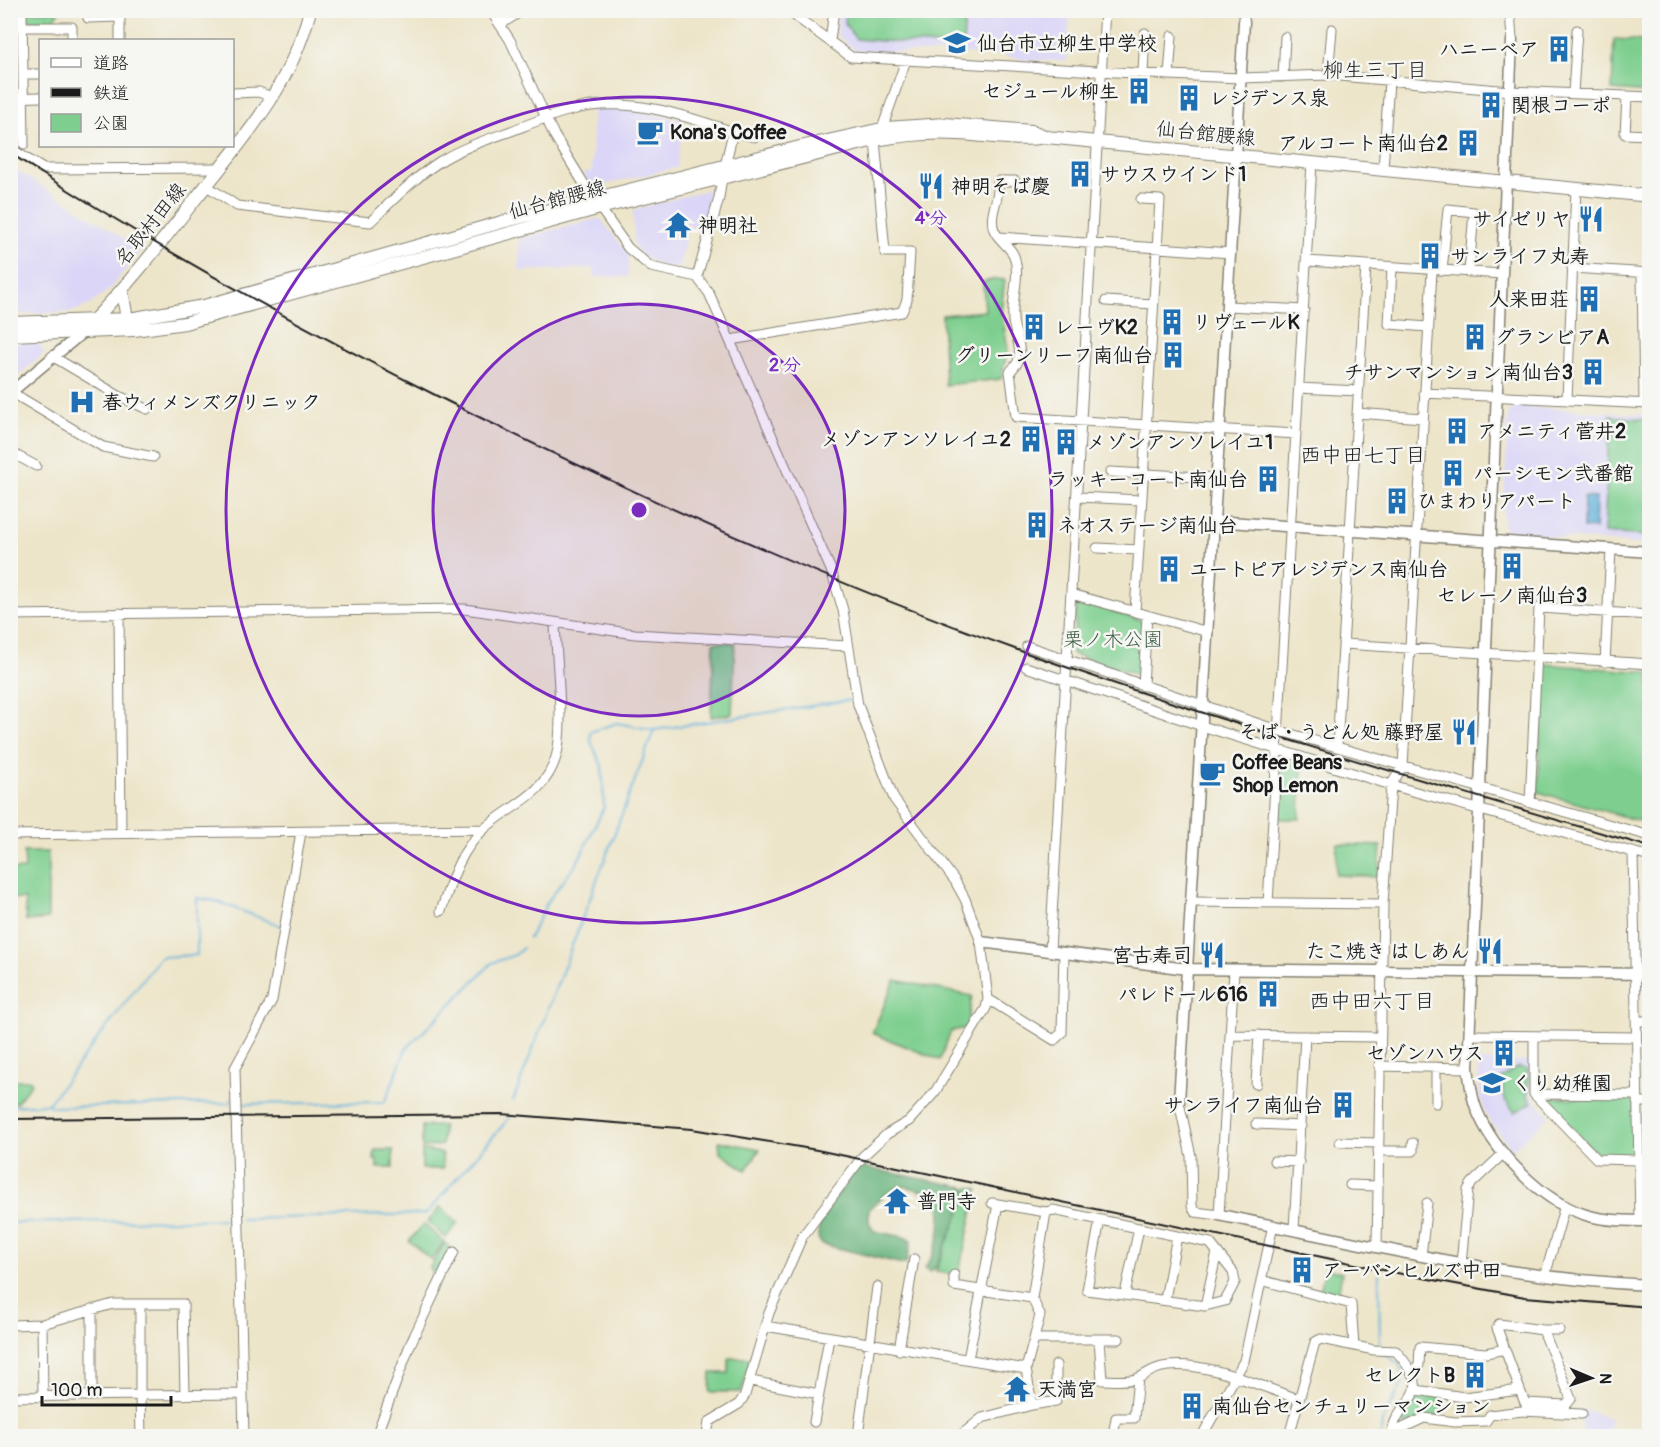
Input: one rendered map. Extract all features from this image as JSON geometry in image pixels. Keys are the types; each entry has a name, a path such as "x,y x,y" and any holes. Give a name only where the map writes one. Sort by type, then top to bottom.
{"main road":[{"name":"名取村田線","path":"82,333 122,290 207,186 273,99 300,48 310,10"},
{"name":"仙台館腰線","path":"10,323 127,319 214,304 882,129 945,124 1032,131 1046,137"},
{"name":"仙台館腰線","path":"724,171 875,140 932,134 1030,140 1046,137 1650,196"},
{"name":"仙台館腰線","path":"10,335 134,330 185,323 597,203"},
{"path":"122,290 127,319"}],"street":[{"path":"22,10 24,144"},
{"path":"89,10 88,18 120,17 120,39"},
{"path":"490,10 510,40 546,118 597,203 628,248 642,262 660,270 697,277 709,293 831,570 843,610 858,705 894,799 955,881 981,942 988,999 986,1008 935,1092 909,1121 887,1134 863,1156 802,1237 765,1326 751,1381 739,1404 709,1422 707,1437"},
{"path":"500,25 523,10"},
{"path":"787,10 851,57 905,63 1241,78 1328,75 1510,91 1650,98"},
{"path":"830,41 834,10"},
{"path":"1050,950 1105,10"},
{"path":"1510,10 1512,40 1510,91 1468,1068 1476,1107 1488,1133 1504,1153 1546,1195 1584,1215 1608,1220 1645,1221 1638,1160 1633,852"},
{"path":"1244,16 1179,1102 1191,1156 1192,1206 1195,1212 1294,1229 1461,1264 1545,1276 1650,1285"},
{"path":"22,27 72,27 72,39"},
{"path":"1328,75 1332,29"},
{"path":"1573,93 1577,30"},
{"path":"1143,73 1145,33"},
{"path":"1169,75 1172,36"},
{"path":"1283,77 1286,37"},
{"path":"882,129 905,63"},
{"path":"23,74 39,74"},
{"path":"1383,170 1389,81"},
{"path":"234,93 259,92 273,99"},
{"path":"10,98 39,97"},
{"path":"1627,97 1625,134 1650,135"},
{"path":"207,186 237,206 369,222 441,160 470,146 577,108 631,107 690,117 754,137"},
{"path":"697,277 719,198 733,132"},
{"path":"730,340 902,312 908,290 910,252 885,252 875,140"},
{"path":"10,148 43,169 220,168"},
{"path":"1268,903 1312,163"},
{"path":"1015,181 998,181 1000,193 994,206 994,230 1014,255 1017,274 1012,306 1013,323 1019,347 1018,361 1010,372 1016,417 1296,434"},
{"path":"1567,400 1576,189"},
{"path":"1135,612 1160,200 1141,199"},
{"path":"1442,271 1448,209 1474,212 1469,272"},
{"path":"999,237 1231,253"},
{"path":"1307,261 1502,274"},
{"path":"1337,747 1366,266"},
{"path":"1392,268 1389,324 1428,327"},
{"path":"1424,393 1647,404 1646,273 1572,268"},
{"path":"1377,1246 1378,1066 1383,904 1391,785 1402,766 1432,271"},
{"path":"1106,301 1153,304"},
{"path":"1228,306 1304,310"},
{"path":"82,333 11,392 103,447 153,457"},
{"path":"52,356 119,396 147,409"},
{"path":"1299,388 1358,391"},
{"path":"1356,413 1422,418"},
{"path":"10,452 36,466"},
{"path":"1110,472 1218,478"},
{"path":"1078,497 1141,500"},
{"path":"1215,521 1650,552"},
{"path":"1096,548 1139,550"},
{"path":"1605,662 1611,550"},
{"path":"1071,594 1208,632"},
{"path":"1530,803 1539,608 1650,615"},
{"path":"10,615 465,609 635,634 847,646"},
{"path":"119,613 121,833"},
{"path":"1143,686 1147,615"},
{"path":"441,911 461,857 484,829 539,789 557,755 559,728 555,623"},
{"path":"1344,645 1650,664"},
{"path":"1027,646 1277,730 1650,837"},
{"path":"1026,667 1202,726 1391,785 1650,857"},
{"path":"10,835 484,829"},
{"path":"244,1437 236,1068 272,1000 301,832"},
{"path":"1191,902 1383,904"},
{"path":"981,942 1187,969 1650,974"},
{"path":"988,999 1054,1040 1062,1033 1065,953"},
{"path":"1219,1215 1234,971"},
{"path":"1636,1021 1650,1021"},
{"path":"1231,1035 1379,1037"},
{"path":"1256,1084 1259,1035"},
{"path":"1470,1035 1636,1038"},
{"path":"1294,1229 1305,1036"},
{"path":"1534,1036 1534,1094 1597,1159 1638,1160"},
{"path":"1378,1066 1468,1068"},
{"path":"1436,1067 1436,1103"},
{"path":"1534,1094 1637,1098 1650,1102"},
{"path":"1256,1124 1301,1126"},
{"path":"1340,1142 1413,1151 1413,1143"},
{"path":"1461,1264 1468,1190 1472,1183 1504,1153"},
{"path":"1274,1161 1299,1162"},
{"path":"1350,1185 1377,1186"},
{"path":"968,1359 995,1203 1046,1212 1053,1210 1210,1243 1233,1272 1235,1282 1225,1300 1206,1306 1087,1290 1100,1220"},
{"path":"1421,1256 1427,1203"},
{"path":"1545,1276 1565,1206"},
{"path":"1032,1405 1026,1369 1040,1315 1032,1298 1046,1212"},
{"path":"1202,1437 1244,1361 1273,1225"},
{"path":"1125,1294 1139,1228"},
{"path":"1165,1299 1177,1236"},
{"path":"376,1437 410,1345 454,1252"},
{"path":"1206,1306 1217,1252"},
{"path":"898,1350 914,1259"},
{"path":"954,1275 954,1286 1032,1298"},
{"path":"1262,1280 1351,1304 1354,1346"},
{"path":"858,1437 877,1287"},
{"path":"10,1325 42,1324 113,1304 183,1304 185,1395"},
{"path":"140,1304 141,1437"},
{"path":"92,1309 92,1396"},
{"path":"42,1324 43,1397"},
{"path":"1544,1330 1571,1399 1566,1405 1525,1403 1497,1328 1499,1324 1558,1330"},
{"path":"765,1326 898,1350 1026,1369"},
{"path":"814,1422 829,1338"},
{"path":"1034,1339 1119,1339"},
{"path":"1099,1339 1102,1380 1138,1378 1152,1369 1170,1365 1222,1371 1233,1378 1299,1399"},
{"path":"1289,1437 1315,1342 1321,1339 1396,1351 1414,1371 1416,1390 1394,1425 1391,1435"},
{"path":"1414,1371 1419,1365 1420,1347 1486,1353 1505,1349"},
{"path":"960,1437 982,1418 1056,1401 1056,1365"},
{"path":"1113,1437 1116,1418 1134,1418 1138,1378"},
{"path":"751,1381 819,1394"},
{"path":"1416,1390 1464,1397 1520,1390"},
{"path":"10,1397 242,1394"},
{"path":"1391,1435 1424,1418 1455,1422 1486,1421 1490,1415 1522,1410 1582,1413"}],"shaded area":[{"name":"仙台市立柳生中学校","path":"838,11 1099,11 1070,15 1067,61 1026,60 997,54 856,51 837,35"},
{"path":"592,109 630,110 684,120 678,167 591,188 583,172 592,172"},
{"path":"11,167 141,249 111,288 90,305 71,312 11,314"},
{"path":"718,187 707,232 687,227 688,222 669,219 667,232 686,235 679,268 661,266 640,254 634,244 633,210"},
{"path":"600,218 628,254 628,277 594,277 594,268 519,271 519,239"},
{"path":"11,343 39,343 44,353 11,382"},
{"path":"1517,406 1649,415 1649,545 1507,533 1503,524 1508,412"},
{"path":"1477,1061 1530,1061 1531,1096 1550,1116 1512,1150 1486,1115 1480,1096"},
{"path":"1581,1409 1611,1419 1606,1436 1583,1436"}],"green space":[{"path":"26,11 59,11 53,21 28,21"},
{"path":"846,11 965,11 963,47 856,39 845,24"},
{"path":"1614,39 1649,41 1649,93 1612,90"},
{"path":"995,279 1005,280 1001,310 1008,349 1001,379 945,385 942,315 985,311 983,282"},
{"path":"1610,416 1649,420 1649,536 1604,533"},
{"name":"栗ノ木公園","path":"1077,601 1144,621 1139,675 1072,654"},
{"path":"714,642 735,643 732,714 711,717"},
{"path":"1542,664 1649,672 1649,824 1538,792"},
{"path":"1281,759 1302,764 1300,819 1279,819"},
{"path":"1337,844 1381,846 1379,877 1336,875"},
{"path":"24,852 48,852 48,919 26,921 25,899 11,899 11,870 25,869"},
{"path":"895,980 972,996 967,1028 951,1031 940,1060 872,1033"},
{"path":"1518,1067 1528,1069 1528,1096 1532,1103 1515,1112 1505,1100 1501,1078"},
{"path":"11,1080 31,1080 31,1084 17,1102 11,1103"},
{"path":"1550,1097 1632,1099 1635,1103 1635,1156 1598,1155 1547,1102"},
{"path":"422,1126 443,1126 442,1145 422,1148"},
{"path":"719,1141 760,1149 746,1170 720,1153"},
{"path":"375,1150 393,1150 393,1168 377,1168 377,1160 374,1160"},
{"path":"422,1150 442,1153 443,1169 422,1169"},
{"path":"861,1167 964,1187 969,1192 936,1267 929,1272 925,1268 937,1243 941,1225 940,1206 938,1197 914,1189 900,1186 895,1188 869,1209 869,1222 874,1231 904,1237 911,1241 907,1262 902,1264 822,1244 818,1238 819,1229 829,1208 855,1171"},
{"path":"968,1187 978,1189 958,1276 936,1271"},
{"path":"440,1207 458,1223 446,1238 428,1222"},
{"path":"424,1224 444,1242 431,1260 409,1241"},
{"path":"445,1243 451,1249 436,1280 430,1267"},
{"path":"1325,1268 1342,1273 1338,1295 1320,1292"},
{"path":"729,1358 752,1360 741,1392 710,1392 711,1373 729,1373"},
{"path":"1416,1394 1443,1397 1440,1416 1396,1426"}],"water":[{"path":"1584,497 1596,498 1595,529 1583,528"}],"waterway":[{"path":"513,1101 654,730 850,700"},
{"path":"529,938 548,901 577,863 604,807 602,766 591,742 590,732 617,723 654,730"},
{"path":"10,1106 48,1104 160,957 197,955 197,898 215,901 282,926"},
{"path":"239,1104 385,1102 406,1049 492,963 515,955 523,948"},
{"path":"48,1104 52,1107 230,1103 232,1099"},
{"path":"241,1219 426,1214 511,1116"},
{"path":"10,1223 235,1219"},
{"path":"1379,1274 1380,1347"},
{"path":"1381,1436 1382,1422 1402,1384 1400,1365 1384,1353"}],"railway":[{"path":"10,153 171,252 391,373 587,469 728,534 942,622 1172,703 1331,753 1650,847"},
{"path":"10,1119 501,1114 692,1129 817,1150 1402,1274 1525,1297 1650,1307"}],"place":[{"name":"仙台市立柳生中学校","path":"957,43"},
{"name":"ハニーベア","path":"1559,49"},
{"name":"セジュール柳生","path":"1139,91"},
{"name":"レジデンス泉","path":"1189,98"},
{"name":"関根コーポ","path":"1491,105"},
{"name":"Kona's Coffee","path":"650,132"},
{"name":"アルコート南仙台2","path":"1468,143"},
{"name":"サウスウインド1","path":"1080,174"},
{"name":"神明そば慶","path":"931,186"},
{"name":"サイゼリヤ","path":"1591,219"},
{"name":"神明社","path":"678,225"},
{"name":"サンライフ丸寿","path":"1430,256"},
{"name":"人来田荘","path":"1589,299"},
{"name":"リヴェールK","path":"1172,322"},
{"name":"レーヴK2","path":"1034,327"},
{"name":"グランビアA","path":"1475,337"},
{"name":"グリーンリーフ南仙台","path":"1173,355"},
{"name":"チサンマンション南仙台3","path":"1593,372"},
{"name":"春ウィメンズクリニック","path":"82,402"},
{"name":"アメニティ菅井2","path":"1457,431"},
{"name":"メゾンアンソレイユ2","path":"1031,439"},
{"name":"メゾンアンソレイユ1","path":"1066,442"},
{"name":"パーシモン弐番館","path":"1453,473"},
{"name":"ラッキーコート南仙台","path":"1268,479"},
{"name":"ひまわりアパート","path":"1397,501"},
{"name":"ネオステージ南仙台","path":"1037,525"},
{"name":"セレーノ南仙台3","path":"1512,566"},
{"name":"ユートピアレジデンス南仙台","path":"1169,569"},
{"name":"そば・うどん処 藤野屋","path":"1464,732"},
{"name":"Coffee Beans Shop Lemon","path":"1212,773"},
{"name":"たこ焼き はしあん","path":"1490,951"},
{"name":"宮古寿司","path":"1212,955"},
{"name":"パレドール616","path":"1268,994"},
{"name":"セゾンハウス","path":"1504,1053"},
{"name":"くり幼稚園","path":"1492,1083"},
{"name":"サンライフ南仙台","path":"1343,1105"},
{"name":"普門寺","path":"897,1201"},
{"name":"アーバンヒルズ中田","path":"1302,1270"},
{"name":"セレクトB","path":"1475,1375"},
{"name":"天満宮","path":"1017,1389"},
{"name":"南仙台センチュリーマンション","path":"1192,1406"}],"district":[{"name":"柳生三丁目","path":"1375,70"},
{"name":"西中田七丁目","path":"1363,455"},
{"name":"西中田六丁目","path":"1372,1001"}]}
